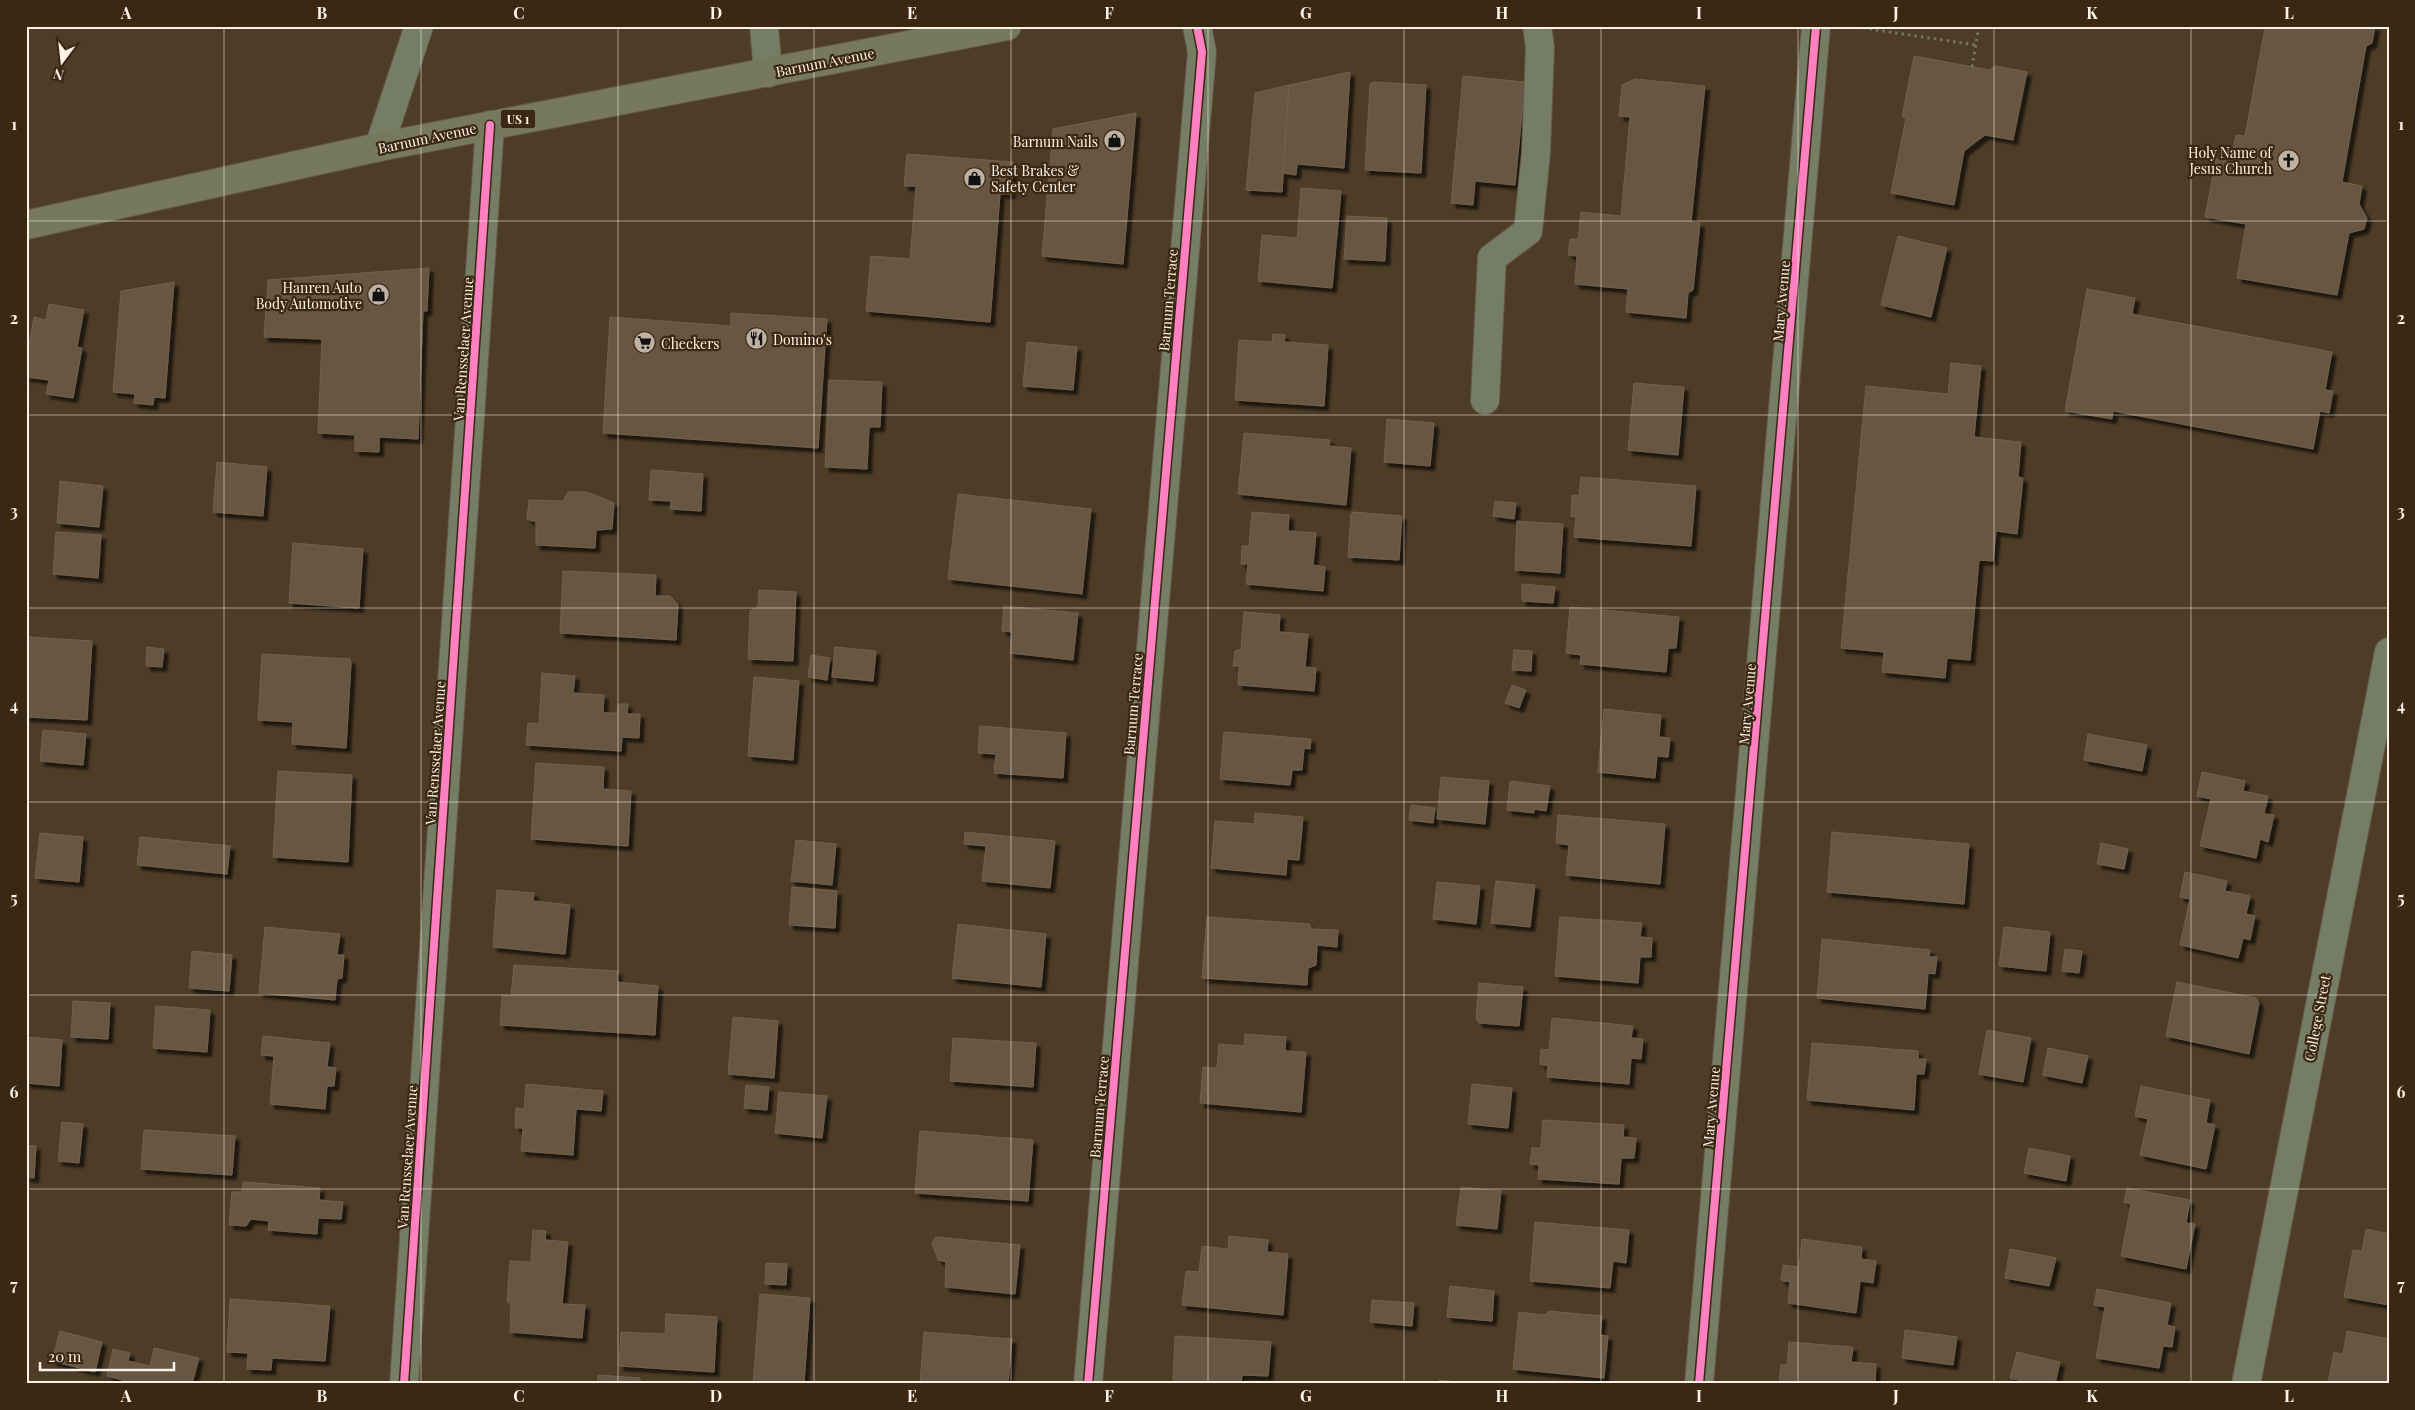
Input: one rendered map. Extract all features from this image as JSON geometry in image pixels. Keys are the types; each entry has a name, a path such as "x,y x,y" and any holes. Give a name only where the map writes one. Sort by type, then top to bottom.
{"main road":[{"name":"Barnum Avenue","path":"29,217 490,125 1005,26"}],"street":[{"path":"379,147 419,26"},
{"path":"764,26 768,73"},
{"name":"Barnum Terrace","path":"1088,1384 1202,52 1198,26"},
{"path":"1485,400 1492,258 1528,231 1536,153 1540,47 1537,26"},
{"name":"Mary Avenue","path":"1699,1384 1816,26"},
{"name":"Van Rensselaer Avenue","path":"404,1384 490,125"},
{"name":"College Street","path":"2246,1384 2389,652"}],"path":[{"path":"1972,67 1979,26"},
{"path":"1863,28 1976,45"}],"building":[{"name":"Holy Name of Jesus Church","path":"2263,26 2375,26 2372,43 2366,46 2342,182 2362,186 2359,204 2367,218 2364,229 2349,233 2337,295 2237,278 2246,224 2205,217 2216,159 2231,162 2236,135 2245,136 2265,28"},
{"path":"1914,56 1989,70 1996,66 2027,72 2013,140 1985,135 1964,151 1954,205 1891,193 1906,118 1902,117"},
{"path":"1350,72 1344,168 1297,164 1296,175 1283,173 1289,85"},
{"path":"1463,76 1525,82 1515,185 1475,181 1473,205 1451,203"},
{"path":"1635,79 1705,86 1691,222 1700,223 1693,290 1688,293 1686,318 1626,312 1628,289 1575,284 1577,256 1568,255 1570,239 1578,239 1581,212 1621,216 1630,117 1619,116 1622,85"},
{"path":"1373,82 1426,85 1421,173 1365,170 1370,84"},
{"path":"1289,85 1282,192 1246,190 1255,93"},
{"path":"1136,113 1123,264 1042,256 1053,129"},
{"path":"907,154 1013,162 1011,194 1000,194 990,322 866,311 871,256 910,259 916,186 904,186"},
{"path":"1301,188 1341,191 1332,288 1258,281 1262,235 1297,238"},
{"path":"1347,216 1387,218 1385,261 1344,259"},
{"path":"1898,236 1947,248 1931,317 1881,305"},
{"path":"429,268 427,311 423,311 418,439 379,437 379,452 355,451 355,435 318,433 322,339 264,337 268,280"},
{"path":"174,282 165,398 154,397 153,405 134,403 135,394 113,392 121,291"},
{"path":"2087,289 2135,298 2132,314 2332,352 2325,390 2333,391 2329,413 2320,411 2313,449 2113,411 2112,419 2065,411"},
{"path":"49,304 84,310 77,347 82,348 73,398 46,394 49,380 26,377 26,361 34,317 46,320"},
{"path":"731,313 827,319 818,448 603,433 610,317 731,326"},
{"path":"1273,334 1285,335 1284,342 1328,345 1324,406 1235,400 1239,340 1272,342"},
{"path":"1027,342 1077,347 1073,390 1023,386"},
{"path":"1951,363 1981,366 1974,437 2021,442 2018,477 2023,478 2017,534 1996,531 1993,561 1979,560 1970,660 1947,658 1945,678 1882,672 1884,652 1841,648 1866,386 1948,394"},
{"path":"829,380 882,382 880,427 869,427 867,469 825,467"},
{"path":"1634,383 1684,387 1678,455 1628,450"},
{"path":"1387,419 1434,423 1430,466 1384,462"},
{"path":"1244,433 1330,440 1329,446 1351,448 1346,505 1238,494"},
{"path":"217,462 267,467 263,516 213,512"},
{"path":"651,470 703,474 701,511 670,509 671,501 649,500"},
{"path":"1581,477 1696,486 1691,546 1574,537 1576,517 1571,516 1572,495 1579,496"},
{"path":"60,481 103,486 99,527 57,523"},
{"path":"568,492 587,492 614,503 612,529 596,530 595,548 536,545 536,522 527,519 529,500 563,501"},
{"path":"958,494 1091,509 1082,594 948,579"},
{"path":"1495,501 1516,503 1514,519 1493,516"},
{"path":"1252,512 1289,515 1288,531 1316,533 1313,565 1325,567 1323,591 1246,584 1248,564 1241,564 1242,546 1249,546"},
{"path":"1353,512 1402,516 1399,560 1348,557 1351,514"},
{"path":"1517,521 1563,524 1560,573 1515,570"},
{"path":"56,532 101,535 98,578 53,574"},
{"path":"293,543 363,549 359,608 289,603"},
{"path":"563,571 656,575 655,596 670,596 678,604 676,640 560,633"},
{"path":"1522,584 1555,587 1553,603 1522,601"},
{"path":"759,590 796,592 793,661 748,659 750,611 758,607"},
{"path":"1004,606 1078,613 1073,660 1010,653 1012,632 1002,631"},
{"path":"1570,607 1679,617 1676,648 1668,648 1666,672 1580,664 1581,655 1566,653"},
{"path":"1244,612 1280,615 1279,632 1308,634 1305,667 1316,668 1314,691 1238,685 1239,666 1233,666 1235,651 1241,649"},
{"path":"29,637 92,641 87,720 26,717 26,646 29,646"},
{"path":"147,647 164,649 162,667 146,666"},
{"path":"835,647 876,651 873,681 832,677"},
{"path":"1514,650 1532,651 1531,671 1512,670"},
{"path":"262,654 350,659 346,748 292,744 293,722 258,720"},
{"path":"811,655 830,658 827,680 808,677"},
{"path":"542,673 575,676 573,693 604,695 603,713 617,713 618,704 628,704 627,714 640,714 639,738 622,737 621,751 526,745 528,723 539,724"},
{"path":"754,677 799,681 793,760 748,756"},
{"path":"1512,685 1526,690 1519,708 1505,703"},
{"path":"1604,709 1661,715 1659,737 1670,738 1668,757 1657,756 1655,778 1598,772"},
{"path":"980,726 1066,733 1063,778 994,773 996,754 978,753"},
{"path":"43,730 86,734 83,765 40,761"},
{"path":"1224,732 1311,739 1310,749 1304,748 1302,770 1292,770 1290,785 1220,779"},
{"path":"2088,734 2147,745 2142,771 2084,760"},
{"path":"536,763 604,767 603,789 631,791 628,846 531,839"},
{"path":"278,771 352,775 348,862 273,857"},
{"path":"2202,772 2245,781 2243,791 2268,796 2264,814 2274,815 2268,842 2260,839 2256,858 2200,846 2211,799 2197,796"},
{"path":"1441,777 1489,781 1485,824 1437,819"},
{"path":"1510,781 1550,786 1546,811 1534,809 1534,813 1507,810"},
{"path":"1411,805 1435,808 1433,823 1409,820"},
{"path":"1255,813 1303,817 1299,860 1287,859 1286,875 1211,868 1215,821 1254,824"},
{"path":"1558,815 1665,824 1660,884 1566,875 1569,845 1556,843"},
{"path":"965,832 1055,841 1050,888 982,881 986,846 964,844"},
{"path":"1832,832 1969,844 1964,904 1827,892"},
{"path":"40,833 83,837 79,882 35,878"},
{"path":"140,837 230,846 227,874 137,865"},
{"path":"796,840 836,844 832,885 791,881"},
{"path":"2101,843 2128,849 2124,869 2097,864"},
{"path":"2185,872 2227,881 2225,891 2250,896 2246,914 2255,916 2250,940 2243,938 2238,958 2180,945 2190,899 2180,897"},
{"path":"1496,881 1535,885 1530,927 1491,923"},
{"path":"1437,882 1480,886 1476,924 1433,919"},
{"path":"792,887 837,891 835,928 789,925"},
{"path":"497,890 534,893 533,901 570,905 565,954 493,947"},
{"path":"1207,917 1309,924 1312,929 1338,930 1337,947 1317,945 1316,965 1308,968 1307,985 1202,978"},
{"path":"1560,917 1642,923 1640,937 1652,938 1651,957 1640,957 1638,983 1555,976"},
{"path":"958,924 1046,934 1041,987 952,978"},
{"path":"265,927 340,934 337,955 344,955 342,978 337,979 335,1000 259,993"},
{"path":"2004,927 2050,932 2046,971 1999,966"},
{"path":"1822,939 1930,950 1929,957 1937,957 1935,974 1928,973 1925,1009 1817,998"},
{"path":"2065,949 2082,951 2079,973 2062,971"},
{"path":"192,951 232,955 229,991 189,988"},
{"path":"514,965 617,971 617,982 658,986 655,1035 500,1025 502,995 511,996"},
{"path":"2177,982 2256,998 2259,1003 2249,1054 2166,1036"},
{"path":"1479,983 1523,987 1519,1026 1479,1023 1476,1018"},
{"path":"73,1001 110,1003 108,1039 71,1037"},
{"path":"156,1006 210,1010 207,1052 153,1048"},
{"path":"733,1017 778,1021 774,1078 728,1074"},
{"path":"1552,1018 1633,1026 1631,1038 1643,1039 1641,1059 1631,1058 1629,1084 1547,1077 1548,1066 1540,1064 1541,1049 1549,1050"},
{"path":"1987,1030 2031,1038 2023,1082 1979,1074"},
{"path":"1245,1034 1286,1037 1285,1051 1306,1052 1301,1112 1200,1103 1203,1067 1217,1068 1219,1044 1244,1046"},
{"path":"263,1036 330,1043 327,1067 336,1068 334,1086 327,1086 325,1109 270,1104 274,1056 261,1055"},
{"path":"26,1037 62,1040 59,1086 26,1083"},
{"path":"953,1038 1036,1043 1033,1087 950,1081"},
{"path":"1812,1043 1918,1051 1918,1059 1926,1059 1924,1074 1916,1074 1914,1110 1807,1100"},
{"path":"2048,1048 2088,1056 2082,1083 2043,1075"},
{"path":"526,1084 603,1091 601,1111 576,1109 573,1155 521,1151 523,1128 515,1128 516,1108 524,1109"},
{"path":"1472,1084 1512,1088 1508,1128 1468,1124"},
{"path":"746,1085 769,1087 767,1110 744,1108"},
{"path":"2141,1086 2210,1100 2206,1123 2215,1125 2206,1169 2140,1155 2148,1119 2135,1116"},
{"path":"779,1092 827,1096 822,1138 775,1133"},
{"path":"1543,1120 1624,1125 1623,1137 1636,1138 1634,1158 1621,1158 1619,1184 1538,1179 1539,1165 1530,1164 1532,1148 1541,1148"},
{"path":"62,1122 83,1124 79,1163 58,1161"},
{"path":"144,1130 235,1136 232,1175 141,1169"},
{"path":"920,1131 1033,1140 1028,1201 915,1193"},
{"path":"26,1145 36,1146 34,1178 26,1177"},
{"path":"2029,1148 2070,1156 2066,1181 2024,1173"},
{"path":"243,1182 320,1188 319,1200 343,1202 341,1219 318,1218 317,1234 268,1230 269,1221 251,1219 246,1226 229,1225 232,1192 242,1192"},
{"path":"1461,1187 1501,1191 1497,1229 1456,1225"},
{"path":"2127,1188 2190,1200 2186,1223 2195,1224 2186,1269 2121,1256 2131,1204 2124,1202"},
{"path":"1535,1222 1629,1230 1626,1263 1613,1261 1610,1288 1530,1281"},
{"path":"2366,1229 2389,1234 2389,1305 2344,1297 2353,1250 2362,1251"},
{"path":"533,1230 546,1231 545,1240 568,1242 562,1304 585,1305 582,1338 510,1332 511,1306 507,1301 510,1261 531,1262"},
{"path":"1229,1236 1268,1240 1267,1252 1288,1254 1283,1315 1182,1305 1186,1271 1199,1272 1202,1246 1228,1249"},
{"path":"936,1237 1020,1245 1015,1294 945,1287 946,1262 938,1260 932,1243"},
{"path":"1802,1239 1862,1247 1861,1259 1876,1261 1873,1283 1860,1281 1856,1313 1788,1303 1790,1282 1781,1280 1783,1265 1799,1267"},
{"path":"2010,1249 2056,1258 2049,1286 2005,1278"},
{"path":"766,1263 787,1264 786,1285 765,1284"},
{"path":"1450,1286 1494,1291 1492,1321 1447,1317"},
{"path":"2097,1289 2171,1303 2167,1325 2175,1327 2172,1347 2163,1346 2159,1368 2096,1358 2105,1307 2094,1305"},
{"path":"760,1294 810,1298 804,1384 753,1384"},
{"path":"230,1299 330,1306 325,1361 272,1358 271,1370 247,1369 248,1353 227,1352"},
{"path":"1372,1300 1414,1303 1412,1326 1370,1322"},
{"path":"1549,1311 1602,1316 1600,1335 1608,1336 1604,1378 1513,1369 1519,1312 1545,1315"},
{"path":"666,1314 717,1317 714,1372 619,1366 621,1332 665,1334"},
{"path":"1905,1330 1957,1337 1953,1365 1902,1358"},
{"path":"60,1331 102,1342 95,1372 52,1361"},
{"path":"2347,1331 2389,1339 2389,1384 2328,1384 2334,1352 2343,1354"},
{"path":"924,1332 1012,1339 1008,1384 920,1384"},
{"path":"1175,1336 1271,1342 1268,1376 1242,1375 1241,1384 1173,1383"},
{"path":"1789,1342 1853,1347 1851,1362 1876,1364 1875,1384 1779,1384 1781,1365 1787,1365"},
{"path":"154,1348 199,1358 192,1384 137,1384 107,1376 113,1349 130,1353 128,1361 150,1366"},
{"path":"2017,1352 2060,1362 2055,1384 2033,1384 2010,1378"},
{"path":"598,1375 640,1378 640,1384 597,1384"},
{"path":"1439,1380 1477,1384 1438,1384"}],"cycle path":[{"path":"1088,1384 1202,52 1197,26"},
{"path":"1699,1384 1816,26"},
{"path":"404,1384 490,125"}],"place":[{"name":"Barnum Nails","path":"1114,141"},
{"name":"Holy Name of Jesus Church","path":"2288,160"},
{"name":"Best Brakes & Safety Center","path":"975,178"},
{"name":"Hanren Auto Body Automotive","path":"378,295"},
{"name":"Domino's","path":"757,339"},
{"name":"Checkers","path":"645,343"}]}
